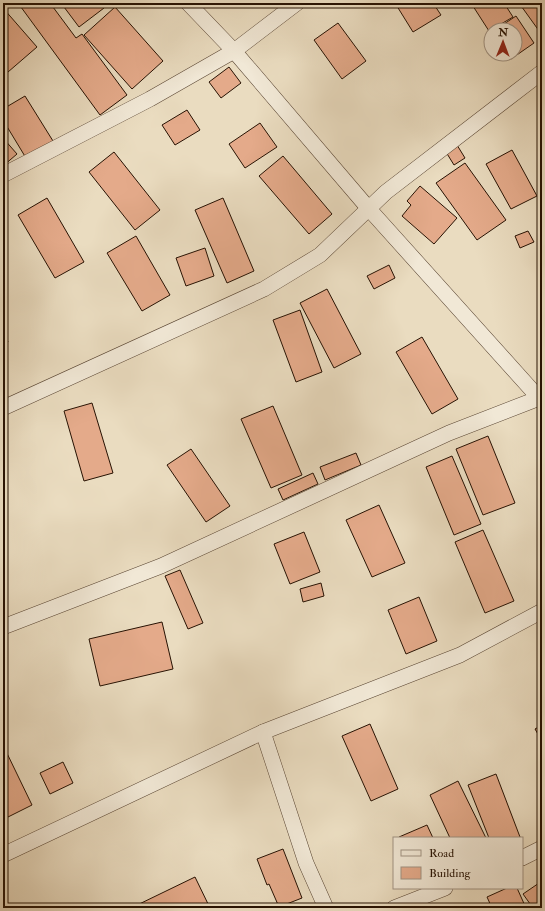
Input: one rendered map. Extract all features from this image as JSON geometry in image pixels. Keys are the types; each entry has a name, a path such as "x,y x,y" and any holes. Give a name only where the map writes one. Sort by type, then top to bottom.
{"street":[{"path":"3,627 161,566 449,433 540,397 369,209 234,51 188,3"},
{"path":"3,175 150,99 234,51 297,3"},
{"path":"3,408 270,286 320,255 386,192 542,72"},
{"path":"3,855 263,732 460,654 542,610"},
{"path":"263,732 306,863 326,908"},
{"path":"523,858 542,848"},
{"path":"394,908 442,889"}],"building":[{"path":"18,3 50,3 76,38 82,34 127,95 100,115"},
{"path":"61,3 100,3 104,8 79,27"},
{"path":"395,3 433,3 441,15 413,32"},
{"path":"471,3 504,3 513,17 504,22 483,22"},
{"path":"519,3 542,3 542,35"},
{"path":"115,7 163,61 132,89 84,35"},
{"path":"3,8 37,47 8,72 3,66"},
{"path":"516,16 520,22 507,22"},
{"path":"338,23 366,61 342,79 314,40"},
{"path":"523,26 534,43 523,51"},
{"path":"229,67 241,83 221,98 209,82"},
{"path":"25,96 53,141 26,158 3,120 3,109"},
{"path":"187,110 200,130 175,145 162,125"},
{"path":"260,123 277,147 245,168 229,144"},
{"path":"3,138 17,154 3,166"},
{"path":"457,145 465,158 454,165 446,152"},
{"path":"512,150 537,196 511,209 486,164"},
{"path":"114,152 160,210 135,230 89,172"},
{"path":"283,156 332,214 309,234 259,176"},
{"path":"465,163 506,220 477,240 436,183"},
{"path":"420,186 457,218 434,244 402,216 411,205 407,201"},
{"path":"47,198 84,262 55,278 18,215"},
{"path":"223,198 254,271 227,283 195,210"},
{"path":"528,231 534,242 520,248 515,236"},
{"path":"136,236 170,295 142,311 107,253"},
{"path":"205,248 214,276 186,286 176,258"},
{"path":"389,265 395,278 374,289 367,276"},
{"path":"327,289 361,354 334,368 300,303"},
{"path":"300,310 322,372 296,382 273,320"},
{"path":"3,329 8,342 3,344"},
{"path":"422,337 458,399 432,414 396,352"},
{"path":"92,403 113,473 84,481 64,411"},
{"path":"273,406 302,475 271,488 241,419"},
{"path":"488,436 515,503 483,515 456,449"},
{"path":"191,449 230,506 206,522 167,465"},
{"path":"356,453 361,465 325,480 320,467"},
{"path":"452,456 481,524 454,535 426,467"},
{"path":"313,473 318,484 283,500 278,489"},
{"path":"379,505 405,563 372,577 346,520"},
{"path":"483,530 514,601 485,613 455,542"},
{"path":"304,532 320,572 290,584 274,544"},
{"path":"180,570 203,623 188,629 165,576"},
{"path":"321,583 324,596 303,602 300,589"},
{"path":"419,597 437,641 406,654 388,610"},
{"path":"162,622 173,669 100,686 89,639"},
{"path":"370,724 398,789 371,801 342,736"},
{"path":"542,725 542,741 535,729"},
{"path":"3,745 32,805 6,818 3,812"},
{"path":"63,762 73,783 50,794 40,773"},
{"path":"496,774 520,837 489,837 468,785"},
{"path":"458,781 486,837 450,837 430,795"},
{"path":"427,825 433,837 399,837"},
{"path":"283,849 302,898 279,907 269,884 267,885 257,859"},
{"path":"195,877 210,908 131,908"},
{"path":"542,881 542,908 533,908 523,894"},
{"path":"505,889 517,889 526,908 492,908 487,897"}]}
